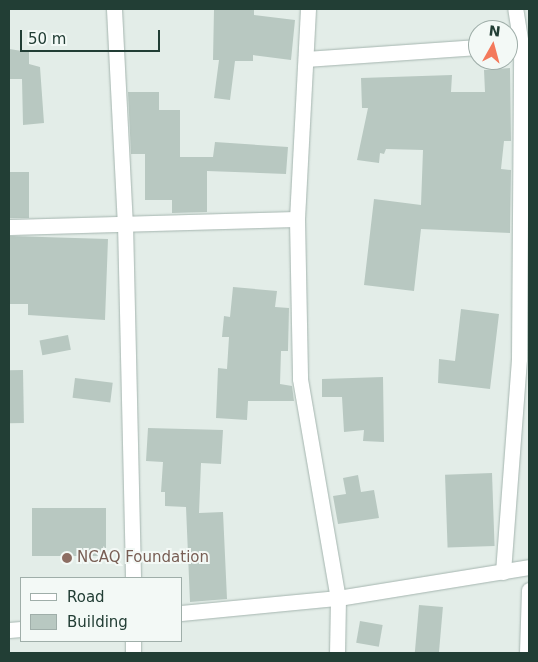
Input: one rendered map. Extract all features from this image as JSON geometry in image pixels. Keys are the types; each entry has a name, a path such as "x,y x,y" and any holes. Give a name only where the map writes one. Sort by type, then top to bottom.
{"street":[{"path":"114,9 126,223 133,577"},
{"path":"308,9 297,220 303,405 338,598 336,653"},
{"path":"306,59 468,48"},
{"path":"502,572 519,359 514,70"},
{"path":"9,227 297,220"},
{"path":"182,613 338,598 529,567"},
{"path":"528,653 529,590"}],"building":[{"path":"214,9 254,10 254,15 295,20 291,60 253,55 253,61 235,61 230,100 214,98 219,60 213,60"},
{"path":"9,49 29,52 29,64 40,67 44,123 23,125 22,79 9,79"},
{"path":"484,70 510,70 511,141 504,141 501,169 511,170 510,233 421,229 414,291 364,285 374,199 421,205 423,150 386,149 384,154 380,153 379,163 357,160 368,108 362,108 361,78 452,75 451,92 485,92"},
{"path":"128,92 159,92 159,110 180,110 180,157 213,157 215,142 288,147 286,174 207,171 207,212 172,213 172,200 145,200 145,154 131,154"},
{"path":"9,172 29,172 29,218 9,218"},
{"path":"9,236 108,239 105,320 28,315 28,304 9,304"},
{"path":"233,287 277,291 275,307 289,308 288,351 281,351 280,384 292,386 294,401 248,401 247,420 216,418 218,368 227,369 229,337 222,337 224,316 230,317"},
{"path":"461,309 499,314 490,389 438,383 439,359 455,361"},
{"path":"68,335 71,350 42,355 40,341"},
{"path":"9,370 23,370 24,423 10,423"},
{"path":"383,377 384,442 363,441 364,430 344,432 342,397 322,397 322,379"},
{"path":"75,378 113,383 110,402 73,398"},
{"path":"148,428 223,430 221,464 201,463 199,513 223,512 227,599 190,602 186,507 165,506 165,492 161,492 163,462 146,461"},
{"path":"492,473 495,546 448,548 445,475"},
{"path":"358,475 361,492 374,490 379,518 338,524 333,496 346,494 343,478"},
{"path":"32,508 106,508 106,556 32,556"},
{"path":"419,605 443,607 439,653 415,653"},
{"path":"360,621 383,625 379,647 356,643"}],"place":[{"name":"NCAQ Foundation","path":"67,558"}]}
